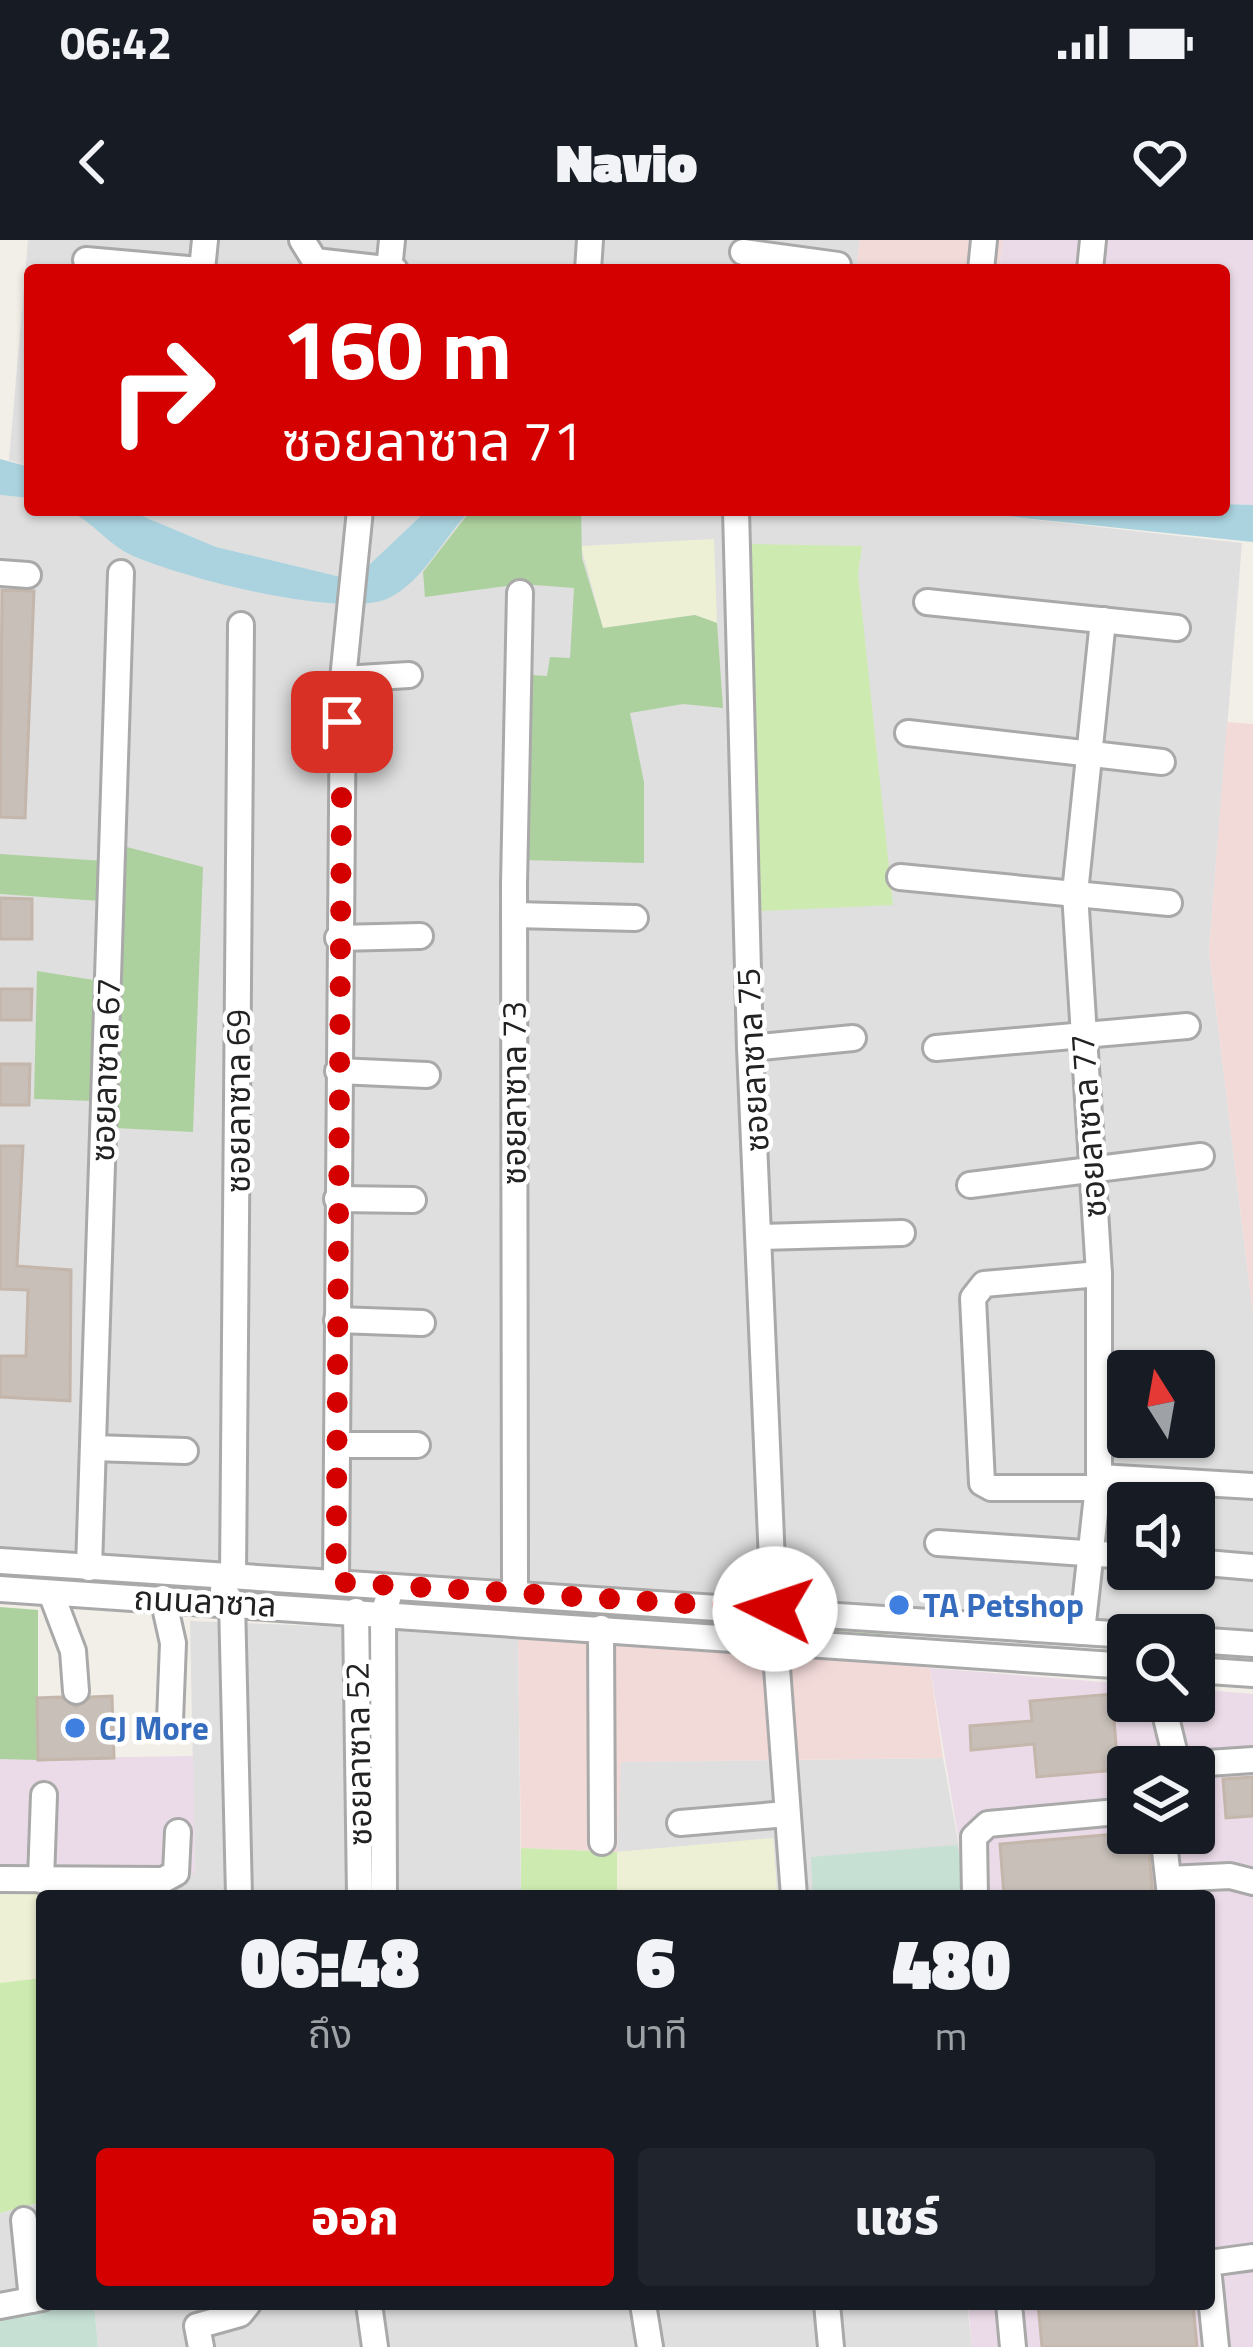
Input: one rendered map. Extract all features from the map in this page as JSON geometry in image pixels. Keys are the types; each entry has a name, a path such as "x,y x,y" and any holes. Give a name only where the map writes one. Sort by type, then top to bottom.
{"street":[{"path":"302,240 315,261 340,264"},
{"path":"743,254 829,264"},
{"path":"86,256 152,264"},
{"path":"336,1582 343,679 360,516"},
{"name":"ซอยลาซาล 75","path":"736,516 750,1048 775,1609"},
{"name":"ซอยลาซาล 67","path":"97,1568 93,1448 121,572"},
{"path":"0,573 28,575"},
{"name":"ซอยลาซาล 73","path":"515,1593 514,915 520,593"},
{"path":"927,602 1177,628"},
{"name":"ซอยลาซาล 77","path":"1082,1632 1098,1483 1099,1274 1075,893 1103,620"},
{"name":"ซอยลาซาล 69","path":"239,1890 233,1589 241,625"},
{"path":"343,679 409,675"},
{"path":"908,733 1162,762"},
{"path":"900,877 1168,903"},
{"path":"514,915 635,918"},
{"path":"338,938 420,936"},
{"path":"936,1048 1187,1026"},
{"path":"750,1048 853,1038"},
{"path":"338,1071 427,1075"},
{"path":"970,1185 1202,1156"},
{"path":"338,1199 413,1200"},
{"path":"762,1237 902,1233"},
{"path":"1099,1274 984,1284 973,1298 982,1483 991,1488 1098,1483 1253,1486"},
{"path":"337,1320 422,1323"},
{"path":"337,1445 417,1445"},
{"path":"93,1448 185,1451"},
{"path":"938,1543 1107,1554"},
{"name":"ถนนลาซาล","path":"0,1561 97,1568 369,1612 1107,1660"},
{"path":"1215,1564 1253,1567"},
{"path":"263,1578 255,1589 352,1598 369,1612 384,1890"},
{"name":"ถนนลาซาล","path":"0,1589 164,1598 233,1589 263,1578 1107,1634"},
{"path":"369,1612 405,1585"},
{"path":"405,1585 406,1602 514,1616 532,1624"},
{"path":"51,1592 73,1651 76,1691"},
{"path":"164,1598 173,1643 170,1721"},
{"name":"ซอยลาซาล 52","path":"360,1890 369,1612"},
{"path":"892,1618 912,1630 1107,1658"},
{"path":"601,1628 602,1842"},
{"path":"775,1641 794,1890"},
{"path":"1215,1641 1253,1644"},
{"path":"1215,1660 1253,1663"},
{"path":"1215,1672 1253,1675"},
{"path":"1215,1763 1253,1760"},
{"path":"41,1880 44,1795"},
{"path":"975,1890 974,1838 988,1824 1107,1813"},
{"path":"680,1823 788,1814"},
{"path":"0,1879 170,1878 176,1873 178,1832"},
{"path":"1165,1854 1169,1887 1230,1876 1253,1882"},
{"path":"24,2220 36,2293"},
{"path":"1215,2262 1253,2257"},
{"path":"0,2306 36,2299"},
{"path":"197,2326 243,2310"},
{"path":"370,2310 375,2347"},
{"path":"644,2310 650,2347"},
{"path":"828,2310 831,2347"},
{"path":"1010,2310 1013,2347"},
{"path":"1212,2310 1216,2347"}],"shaded area":[{"path":"28,240 860,240 857,264 26,264"},
{"path":"860,240 1003,240 1000,264 857,264"},
{"path":"1003,240 1253,240 1253,505 1230,504 1230,264 1000,264"},
{"path":"24,286 24,465 9,460"},
{"path":"0,495 24,497 24,516 80,516 125,552 281,595 341,577 216,547 142,516 421,516 369,565 387,599 465,516 1001,516 1242,543 1209,951 1253,1315 1253,1629 1215,1627 1215,1614 1107,1614 1107,1620 0,1548"},
{"path":"1227,722 1253,724 1253,1315 1209,951"},
{"path":"190,1621 518,1634 521,1890 56,1890 57,1871 195,1874"},
{"path":"518,1634 930,1668 943,1758 621,1762 617,1852 521,1848"},
{"path":"930,1668 1107,1682 1107,1722 1215,1722 1215,1691 1253,1694 1253,2347 972,2347 969,2310 1215,2310 1215,1890 967,1890"},
{"path":"193,1756 195,1874 0,1870 0,1759"},
{"path":"943,1758 967,1890 777,1890 773,1839 617,1852 620,1762"},
{"path":"36,2204 36,2309 0,2316 0,2213"},
{"path":"95,2310 968,2310 972,2347 98,2347"}],"green space":[{"path":"466,516 581,516 582,558 603,628 695,615 717,623 723,708 683,704 630,713 644,782 644,863 521,860 523,740 532,675 547,676 550,657 570,658 574,588 521,584 425,597 423,572"},
{"path":"714,539 717,623 695,615 603,628 581,546"},
{"path":"744,544 862,546 858,574 893,905 760,911"},
{"path":"123,846 203,867 193,1132 115,1128"},
{"path":"0,854 104,861 100,901 0,894"},
{"path":"37,971 100,981 94,1101 34,1099"},
{"path":"505,1606 858,1627 912,1641 552,1614"},
{"path":"0,1607 38,1610 38,1760 0,1759"},
{"path":"773,1838 777,1890 617,1890 617,1852"},
{"path":"957,1845 967,1890 813,1890 811,1857"},
{"path":"521,1848 617,1852 617,1890 521,1890"},
{"path":"0,1887 57,1887 36,1890 36,1979 0,1983"},
{"path":"36,1979 36,2204 0,2213 0,1983"},
{"path":"36,2309 95,2310 98,2347 0,2347 0,2316"}],"water":[{"path":"0,459 24,465 24,497 0,495"},
{"path":"1230,504 1253,505 1253,542 1005,516 1230,516"},
{"path":"77,516 142,516 216,547 341,577 369,565 421,516 466,516 402,590 367,603 298,599 218,583 127,553"}],"building":[{"path":"2,590 34,591 25,818 0,817"},
{"path":"0,898 32,899 32,939 0,939"},
{"path":"0,989 32,989 31,1020 0,1020"},
{"path":"0,1064 30,1064 29,1105 0,1105"},
{"path":"0,1146 23,1146 17,1266 71,1270 70,1401 0,1397 0,1356 26,1356 28,1290 0,1289"},
{"path":"1107,1694 1107,1722 1114,1722 1116,1746 1107,1746 1107,1771 1037,1777 1034,1744 971,1750 970,1726 1032,1721 1030,1701"},
{"name":"CJ More","path":"112,1696 114,1758 38,1760 37,1698 61,1697 76,1707 91,1697"},
{"path":"1253,1777 1253,1816 1226,1818 1223,1779"},
{"path":"1107,1835 1107,1854 1149,1854 1152,1890 1004,1890 1000,1844"},
{"path":"1039,2310 1194,2310 1197,2347 1042,2347"}],"place":[{"name":"TA Petshop","path":"899,1605"},
{"name":"CJ More","path":"75,1728"}],"route":[{"path":"342,722 336,1582 775,1609"}]}
